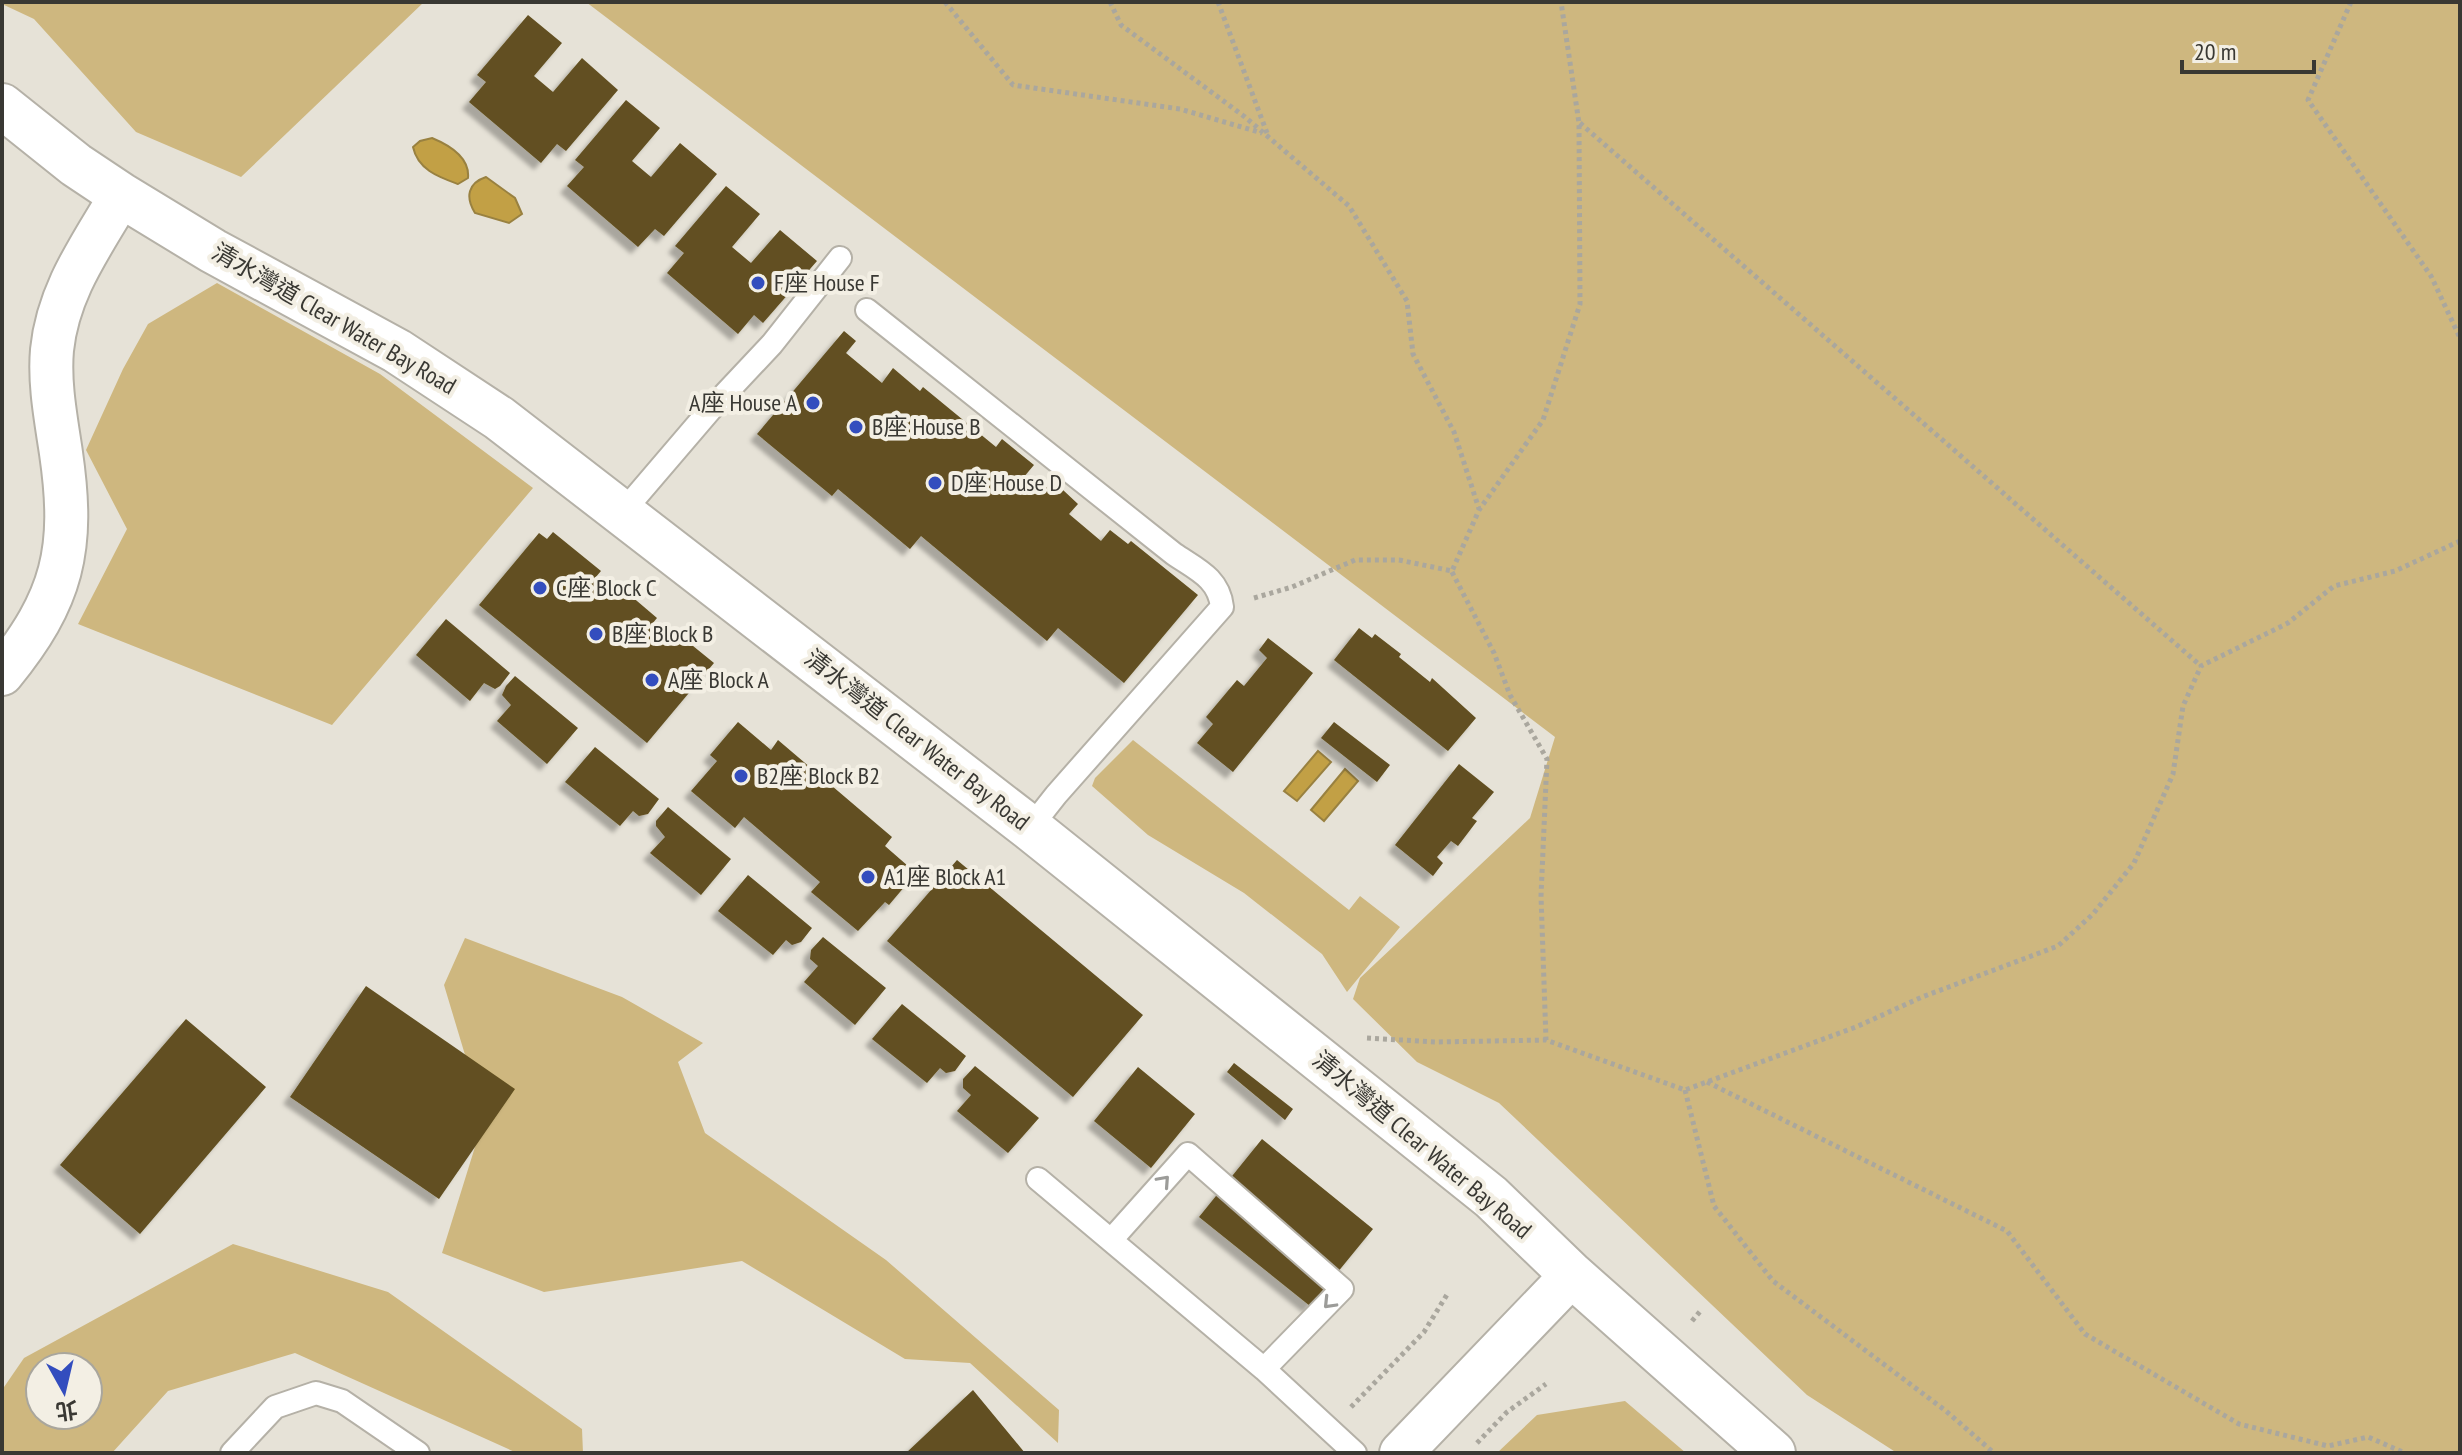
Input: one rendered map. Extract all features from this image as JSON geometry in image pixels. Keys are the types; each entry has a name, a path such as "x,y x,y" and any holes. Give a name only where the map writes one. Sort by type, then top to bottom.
{"main road":[{"name":"清水灣道 Clear Water Bay Road","path":"2,106 65,157 121,195 213,251 397,351 499,418 1030,828 1491,1197 1572,1275 1773,1453"}],"street":[{"path":"2,674 42,619 62,566 66,492 52,385 52,351 65,293 121,195"},
{"path":"1401,1453 1572,1275"}],"lane":[{"path":"622,513 710,410 772,344 840,258"},
{"path":"867,310 1211,580 1221,592 1222,607 1030,828"},
{"path":"1112,1239 1188,1154 1342,1289 1264,1369"},
{"path":"1038,1179 1264,1369 1355,1453"},
{"path":"232,1453 275,1407 316,1393 342,1401 418,1453"}],"path":[{"path":"945,2 1013,85 1180,109 1267,134"},
{"path":"1110,2 1121,25 1267,134 1349,206 1407,301 1413,354 1454,432 1479,510"},
{"path":"1218,2 1267,134"},
{"path":"1452,571 1479,510 1543,420 1580,304 1579,123 1561,2"},
{"path":"2351,2 2308,100 2431,276 2460,338"},
{"path":"1579,123 2201,666"},
{"path":"1366,1038 1435,1042 1546,1040 1685,1090 1856,1027 1922,997 2058,946 2093,914 2134,863 2173,774 2183,706 2201,666 2288,623 2334,586 2395,571 2460,541"},
{"path":"1222,607 1292,587 1355,560 1399,560 1452,571"},
{"path":"1452,571 1494,653 1510,695 1547,759 1541,896 1546,1040"},
{"path":"1706,1081 2007,1231 2085,1334 2239,1424 2328,1446 2368,1437 2405,1453"},
{"path":"1685,1090 1714,1206 1773,1281 1946,1411 1994,1453"},
{"path":"1328,1431 1424,1332 1448,1293"},
{"path":"1466,1453 1507,1412 1546,1384"}],"shaded area":[{"path":"2,2 424,2 241,177 136,132 34,19"},
{"path":"586,2 2460,2 2460,1453 1897,1453 1807,1395 1499,1103 1417,1062 1353,999 1360,978 1530,818 1555,737"},
{"path":"432,138 462,158 468,178 458,184 430,172 419,162 413,147 420,141"},
{"path":"486,177 515,198 522,214 509,223 475,213 470,191 475,183"},
{"path":"217,283 380,374 533,488 332,725 78,624 127,529 86,450 123,369 148,324"},
{"path":"1133,740 1349,910 1360,896 1400,927 1347,992 1322,954 1244,893 1148,835 1092,786 1095,778"},
{"path":"1318,751 1331,762 1297,801 1284,791"},
{"path":"1345,769 1358,781 1324,821 1311,810"},
{"path":"465,938 622,997 703,1043 678,1062 705,1133 886,1260 1059,1410 1058,1443 970,1363 905,1359 742,1261 544,1292 442,1253 484,1118 444,985"},
{"path":"233,1244 388,1292 582,1429 583,1453 517,1453 295,1353 168,1391 112,1453 2,1453 2,1390 24,1358 24,1431 104,1431 104,1351 37,1351"},
{"path":"1625,1401 1686,1453 1497,1453 1537,1415"}],"building":[{"path":"528,15 562,43 534,76 553,92 582,58 618,90 566,151 557,144 541,163 469,102 486,82 477,75"},
{"path":"626,100 660,128 632,161 651,177 680,143 717,174 664,236 655,229 638,247 567,186 584,167 575,160"},
{"path":"726,186 760,214 732,247 751,263 780,230 817,261 763,323 754,315 738,334 667,273 684,253 675,246"},
{"path":"844,331 856,341 846,353 882,383 893,368 920,391 923,387 996,447 1002,439 1034,465 1023,478 1035,487 1042,479 1060,494 1063,490 1078,504 1069,514 1101,541 1110,530 1128,544 1131,541 1198,595 1124,683 1058,628 1047,641 921,536 910,549 838,489 832,496 757,434"},
{"path":"553,532 601,571 595,578 604,585 610,578 657,618 652,624 660,631 666,624 714,663 647,743 479,605 539,533 547,539"},
{"path":"446,619 510,673 500,686 495,689 484,683 470,701 416,655"},
{"path":"1359,628 1372,638 1375,634 1401,654 1399,657 1430,682 1432,678 1476,718 1448,751 1334,660"},
{"path":"1268,638 1313,673 1233,772 1197,743 1213,724 1206,717 1237,680 1244,686 1267,658 1259,650"},
{"path":"515,676 578,728 547,764 497,721 511,705 502,695"},
{"path":"738,722 771,750 778,740 892,837 885,846 916,873 889,905 885,902 858,931 811,892 820,882 744,817 735,828 691,791 717,761 710,755"},
{"path":"1334,722 1390,765 1377,782 1321,738"},
{"path":"595,747 659,799 648,814 639,816 633,811 620,826 565,782"},
{"path":"1459,764 1494,792 1472,818 1477,821 1458,846 1451,841 1437,857 1443,863 1433,876 1395,845"},
{"path":"668,807 731,859 701,895 650,853 665,837 656,826 656,821"},
{"path":"957,860 1143,1015 1073,1097 887,941"},
{"path":"748,875 812,928 801,942 792,945 786,940 773,955 718,911"},
{"path":"823,937 886,988 855,1025 804,982 818,966 810,959 811,950"},
{"path":"366,986 515,1089 439,1199 290,1097"},
{"path":"902,1004 966,1056 955,1071 946,1073 940,1068 927,1083 872,1039"},
{"path":"186,1019 266,1087 140,1234 60,1165"},
{"path":"1234,1063 1293,1109 1285,1120 1227,1072"},
{"path":"975,1066 1039,1118 1008,1153 957,1111 971,1095 963,1088 963,1079"},
{"path":"1138,1067 1195,1114 1151,1168 1094,1121"},
{"path":"1262,1139 1373,1229 1310,1306 1199,1217"},
{"path":"973,1390 1025,1453 906,1453"}],"place":[{"name":"F座 House F","path":"758,283"},
{"name":"A座 House A","path":"813,403"},
{"name":"B座 House B","path":"856,427"},
{"name":"D座 House D","path":"935,483"},
{"name":"C座 Block C","path":"540,588"},
{"name":"B座 Block B","path":"596,634"},
{"name":"A座 Block A","path":"652,680"},
{"name":"B2座 Block B2","path":"741,776"},
{"name":"A1座 Block A1","path":"868,877"}]}
